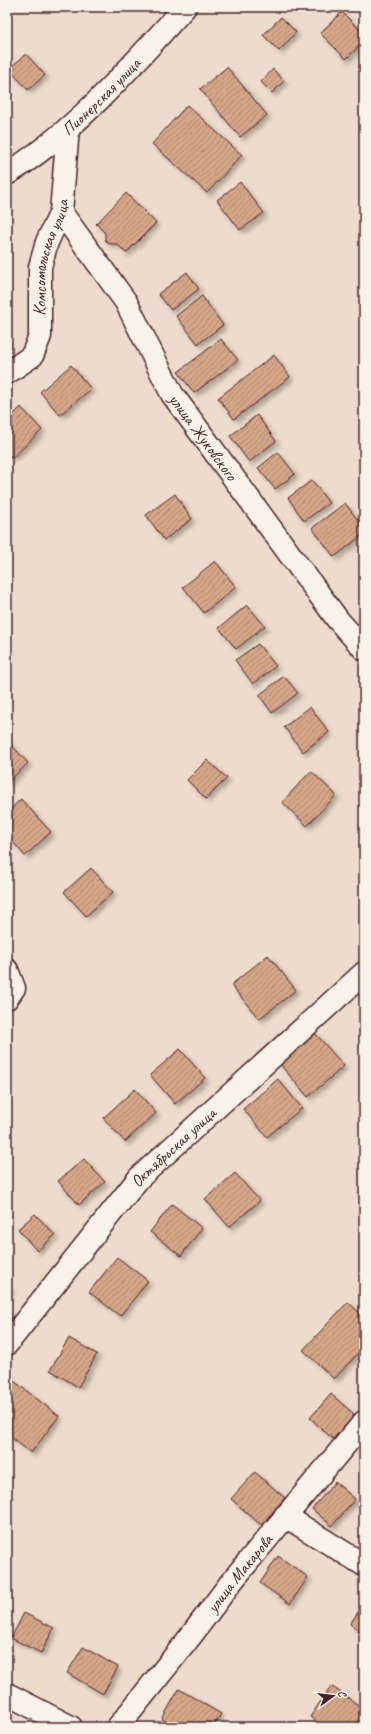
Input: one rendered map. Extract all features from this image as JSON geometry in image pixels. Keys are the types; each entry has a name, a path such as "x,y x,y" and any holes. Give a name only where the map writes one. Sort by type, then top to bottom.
{"street":[{"name":"Пионерская улица","path":"7,174 26,162 68,129 137,60 185,7"},
{"name":"Комсомольская улица","path":"7,373 32,356 40,336 40,267 47,242 61,212 68,129"},
{"name":"улица Жуковского","path":"61,212 126,302 172,394 338,620 364,649"},
{"path":"7,970 14,988 7,998"},
{"name":"Октябрьская улица","path":"7,1344 139,1178 364,973"},
{"name":"улица Макарова","path":"118,1727 284,1516 364,1422"},
{"path":"284,1516 364,1565"},
{"path":"7,1694 71,1727"}],"building":[{"path":"342,12 364,34 364,41 346,59 320,33"},
{"path":"281,17 296,32 279,51 263,35"},
{"path":"26,54 45,75 28,90 9,69"},
{"path":"227,67 267,115 240,137 200,89"},
{"path":"273,69 284,81 272,93 261,82"},
{"path":"187,105 242,155 207,193 152,144"},
{"path":"240,182 264,213 240,230 217,200"},
{"path":"126,193 156,223 126,253 117,244 110,244 105,240 105,233 96,224"},
{"path":"187,272 199,289 171,310 158,294"},
{"path":"202,296 223,325 198,344 176,316"},
{"path":"221,339 238,360 194,393 178,372"},
{"path":"274,355 290,377 234,419 218,398"},
{"path":"71,365 91,389 60,415 40,392"},
{"path":"21,407 42,430 12,458 7,453 7,421"},
{"path":"257,415 276,441 249,462 230,436"},
{"path":"278,452 295,474 275,489 258,468"},
{"path":"312,480 329,503 304,521 288,498"},
{"path":"175,494 192,519 164,540 146,515"},
{"path":"345,503 364,528 364,534 334,557 312,528"},
{"path":"215,561 236,587 204,613 183,587"},
{"path":"247,605 265,626 236,649 219,628"},
{"path":"258,644 276,666 253,684 235,660"},
{"path":"284,676 298,693 272,713 259,695"},
{"path":"310,707 329,732 303,752 284,727"},
{"path":"7,740 28,763 7,783"},
{"path":"207,760 227,778 206,799 187,780"},
{"path":"311,771 336,795 307,826 282,802"},
{"path":"21,799 51,832 25,856 7,835 7,812"},
{"path":"91,868 113,892 86,916 64,892"},
{"path":"268,955 296,990 259,1019 231,985"},
{"path":"315,1033 344,1066 308,1097 279,1063"},
{"path":"180,1049 205,1078 175,1104 150,1075"},
{"path":"278,1079 302,1108 267,1137 243,1109"},
{"path":"135,1089 156,1113 125,1142 103,1118"},
{"path":"84,1159 105,1182 79,1205 58,1181"},
{"path":"235,1173 260,1201 229,1227 205,1199"},
{"path":"172,1204 202,1228 181,1256 150,1232"},
{"path":"35,1214 55,1235 37,1251 18,1229"},
{"path":"117,1257 148,1281 120,1316 89,1292"},
{"path":"7,1286 11,1289 7,1293"},
{"path":"348,1302 364,1317 364,1347 334,1379 303,1350"},
{"path":"69,1338 97,1354 78,1387 50,1370"},
{"path":"10,1378 59,1416 31,1453 7,1434 7,1383"},
{"path":"331,1394 355,1415 333,1439 310,1418"},
{"path":"255,1472 285,1498 261,1525 231,1499"},
{"path":"335,1482 355,1499 332,1526 312,1509"},
{"path":"278,1556 308,1577 290,1604 260,1583"},
{"path":"364,1603 364,1634 350,1624"},
{"path":"24,1613 54,1628 41,1653 11,1638"},
{"path":"83,1647 118,1667 103,1694 67,1673"},
{"path":"331,1686 364,1709 364,1713 354,1727 324,1727 310,1717"},
{"path":"179,1689 221,1714 213,1727 174,1727 162,1719"}]}
